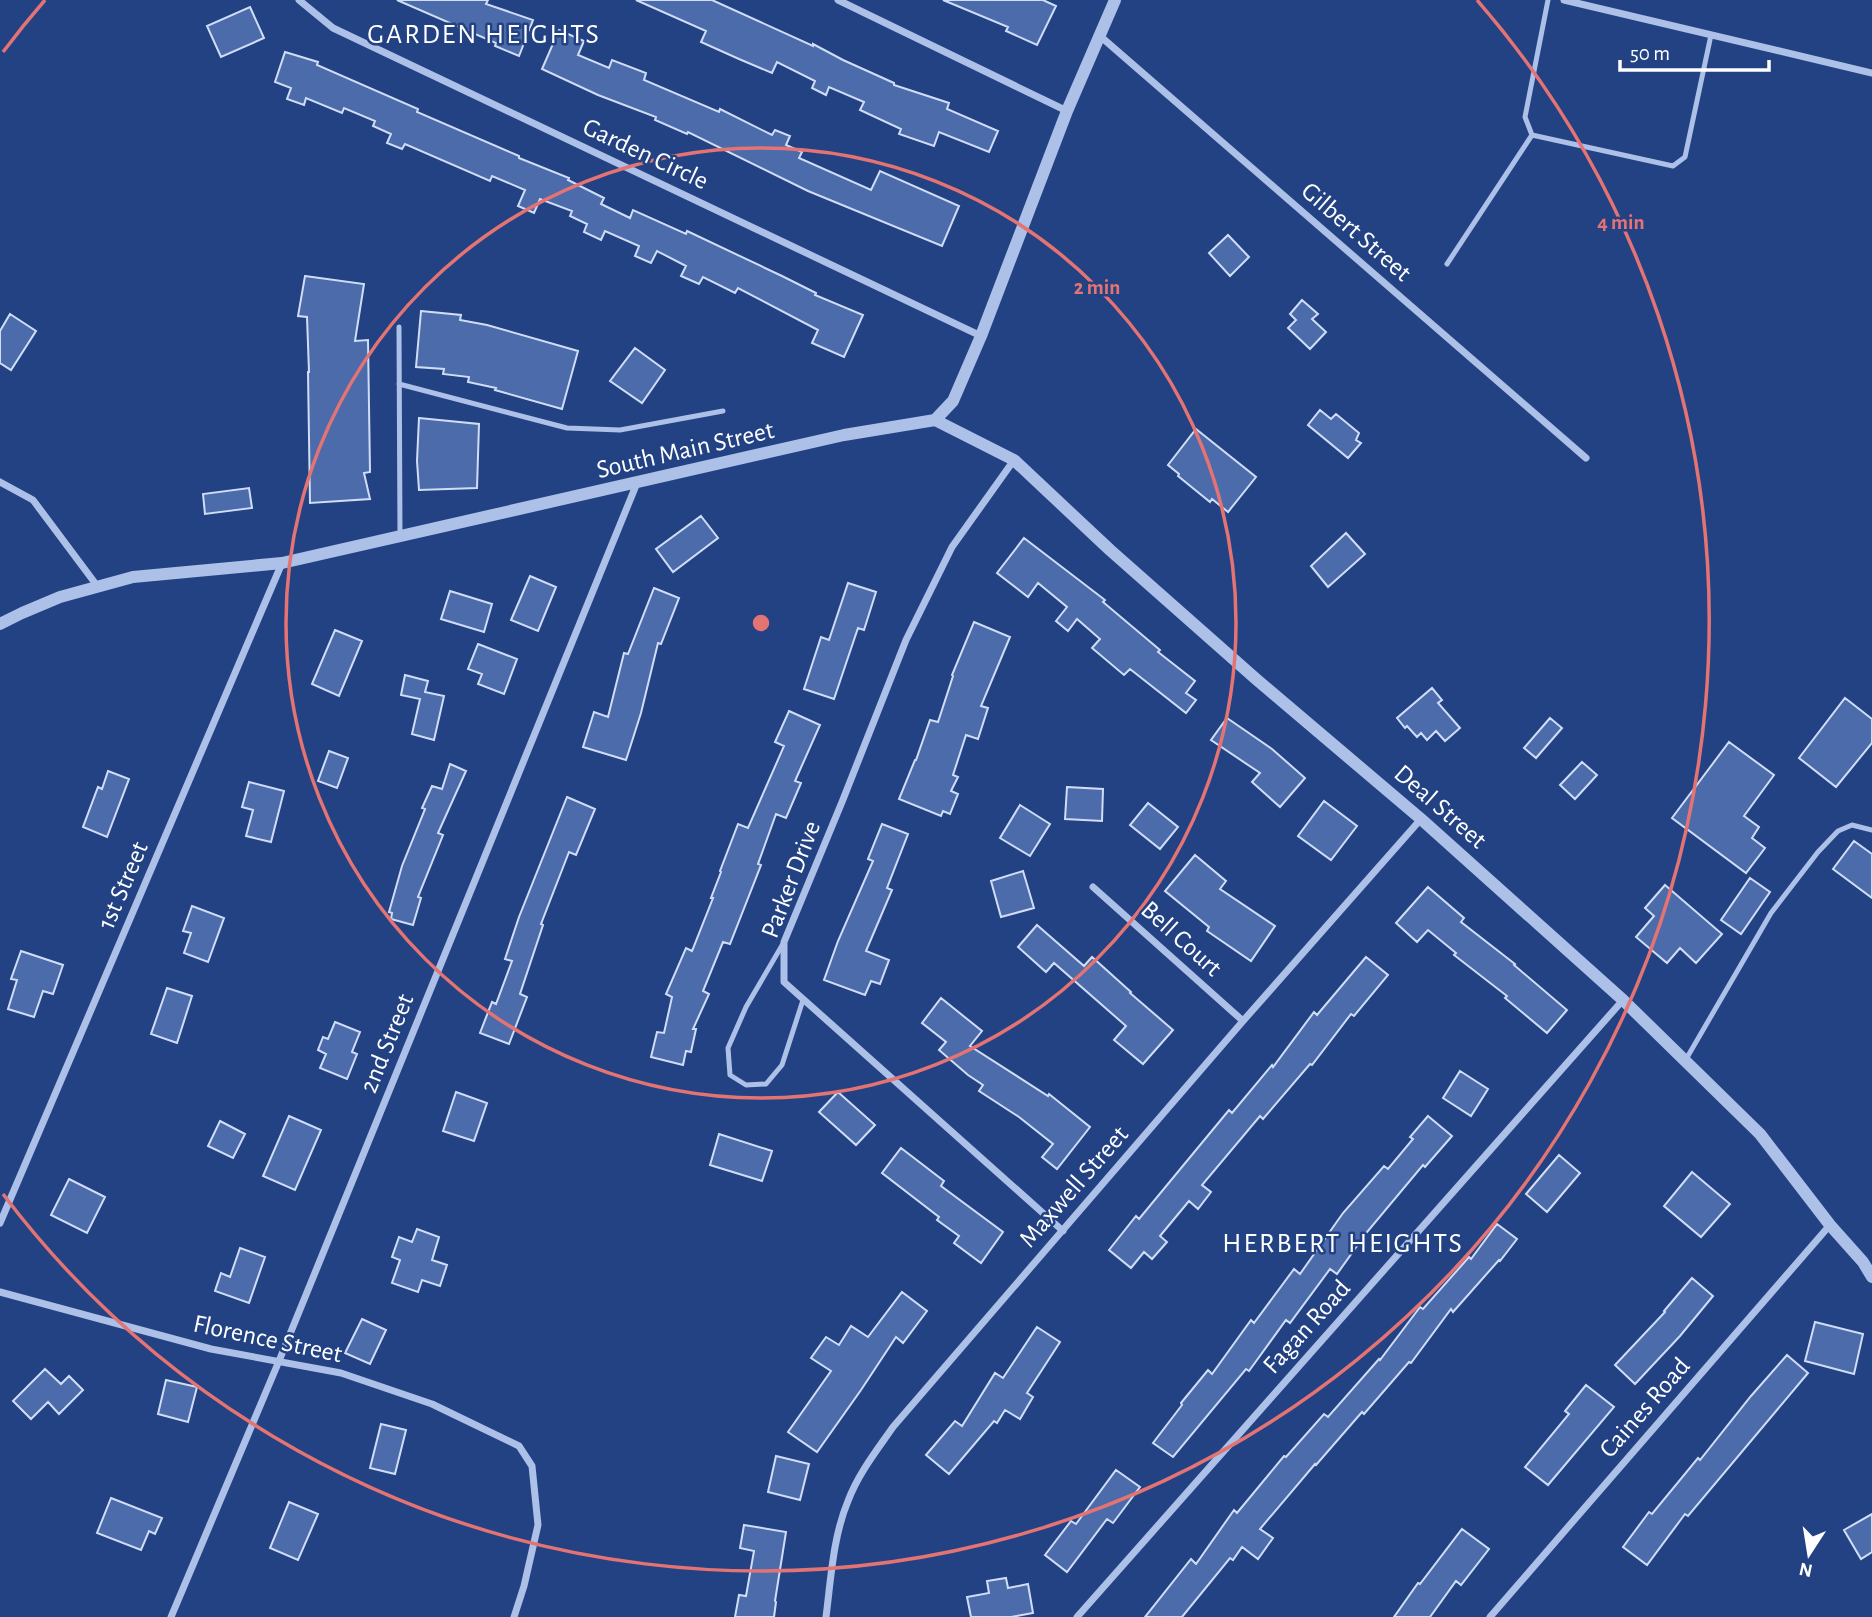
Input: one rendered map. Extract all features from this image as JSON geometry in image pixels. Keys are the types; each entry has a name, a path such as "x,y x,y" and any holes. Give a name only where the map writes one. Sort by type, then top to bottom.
{"street":[{"name":"Garden Circle","path":"299,0 333,28 981,336"},
{"path":"838,0 1067,111"},
{"path":"935,420 953,401 981,336 1067,111 1115,0"},
{"path":"1564,0 1872,73"},
{"name":"Gilbert Street","path":"1100,36 1586,458"},
{"name":"Deal Street","path":"935,420 1014,460 1110,550 1421,819 1623,1000 1760,1134 1830,1224 1868,1258 1872,1277"},
{"name":"South Main Street","path":"0,624 60,597 133,577 282,563 844,435 935,420"},
{"name":"Parker Drive","path":"1014,460 952,547 906,640 784,942 783,982 1063,1231"},
{"path":"0,482 33,500 98,587"},
{"name":"2nd Street","path":"171,1617 279,1361 637,483"},
{"name":"1st Street","path":"0,1223 282,563"},
{"name":"Maxwell Street","path":"826,1617 837,1531 848,1499 892,1427 1421,819"},
{"name":"Bell Court","path":"1093,887 1243,1021"},
{"name":"Fagan Road","path":"1077,1617 1623,1000"},
{"name":"Caines Road","path":"1490,1617 1830,1224"},
{"name":"Florence Street","path":"0,1292 211,1349 341,1373 432,1404 519,1447 532,1466 538,1525 514,1617"}],"lane":[{"path":"1532,135 1525,117 1548,0"},
{"path":"1532,135 1673,166 1685,157 1711,35"},
{"path":"1447,264 1532,135"},
{"path":"398,327 400,537"},
{"path":"399,384 567,428 620,430 723,411"},
{"path":"1685,1061 1771,912 1818,852 1838,831 1852,825 1872,830"},
{"path":"784,942 746,1007 728,1048 730,1075 746,1085 766,1084 782,1065 803,1000"}],"building":[{"path":"397,0 488,0 486,4 533,20 519,56 495,46 496,43"},
{"path":"636,0 712,0 813,44 894,85 949,103 947,109 998,131 989,152 939,132 934,146 899,134 901,129 860,110 864,102 829,87 826,95 812,88 815,81 777,62 772,73 701,42 706,31"},
{"path":"943,0 1043,0 1056,6 1037,45 1006,31 1008,27"},
{"path":"250,7 264,38 221,57 207,26"},
{"path":"559,30 584,41 578,55 609,68 612,60 646,73 644,80 719,112 720,109 772,135 775,130 790,136 786,145 802,152 799,158 871,190 880,171 959,206 942,246 808,191 688,132 687,134 655,120 656,117 598,95 542,69"},
{"path":"285,52 318,62 317,65 418,109 417,112 569,178 568,180 604,198 601,204 630,218 633,210 686,234 687,231 816,293 815,295 863,315 844,357 812,343 818,330 738,288 735,293 703,277 699,284 681,276 686,266 657,251 651,263 635,256 639,246 605,231 601,240 584,232 587,224 570,216 572,211 540,199 534,213 518,206 525,190 492,176 490,181 405,144 402,149 387,143 391,134 373,126 375,121 344,108 342,113 306,98 304,105 287,99 291,88 275,82"},
{"path":"1228,235 1249,257 1230,276 1209,253"},
{"path":"305,276 364,284 355,341 368,340 370,472 364,473 370,499 310,503 307,317 298,316"},
{"path":"1302,300 1318,314 1312,319 1326,332 1310,349 1288,328 1296,320 1290,314"},
{"path":"421,311 461,315 460,320 578,351 562,409 468,382 469,377 443,374 444,369 416,367"},
{"path":"10,314 36,331 11,370 0,363 0,331"},
{"path":"635,348 665,370 642,403 610,381"},
{"path":"1320,410 1331,419 1336,414 1359,433 1356,440 1361,443 1348,458 1308,425"},
{"path":"419,418 479,424 477,488 419,490"},
{"path":"1196,429 1256,477 1228,512 1212,499 1210,502 1168,465"},
{"path":"249,488 252,508 205,514 203,494"},
{"path":"701,516 718,538 673,572 656,549"},
{"path":"1346,533 1365,554 1328,587 1311,566"},
{"path":"1024,538 1105,600 1103,602 1160,650 1158,652 1195,681 1186,693 1196,700 1186,713 1130,669 1124,675 1092,648 1100,639 1077,619 1068,631 1056,621 1067,607 1038,583 1028,597 997,573"},
{"path":"530,576 556,587 538,631 511,620"},
{"path":"848,583 876,592 864,630 858,628 834,699 804,689 821,637 829,640"},
{"path":"654,588 679,598 661,644 658,643 626,760 583,747 594,712 608,717 624,653 628,654"},
{"path":"450,591 492,604 484,632 441,619"},
{"path":"974,622 1010,637 981,706 988,708 978,739 966,735 953,775 958,777 951,791 958,794 950,814 943,811 941,816 899,799 930,720 938,722 952,675"},
{"path":"335,630 362,641 339,696 312,684"},
{"path":"478,644 517,659 504,694 478,684 482,674 468,669"},
{"path":"405,675 428,681 425,692 444,696 434,740 412,734 420,699 401,695"},
{"path":"1432,688 1442,700 1438,703 1460,728 1445,741 1436,731 1427,740 1421,733 1417,737 1397,718"},
{"path":"1845,698 1872,719 1872,743 1836,787 1799,758"},
{"path":"789,711 820,725 795,781 801,783 786,818 776,814 758,864 761,865 730,944 723,942 703,991 709,994 693,1029 696,1029 691,1052 686,1051 683,1065 651,1057 657,1032 664,1033 672,997 666,994 686,948 692,951 738,824 748,828 784,746 775,742"},
{"path":"1227,718 1272,749 1305,778 1280,807 1252,782 1260,773 1211,740"},
{"path":"1550,718 1562,728 1536,758 1524,748"},
{"path":"1729,742 1774,775 1744,816 1759,827 1752,838 1765,848 1746,873 1672,818"},
{"path":"329,751 348,758 337,788 318,781"},
{"path":"1582,762 1597,775 1575,799 1560,785"},
{"path":"450,764 466,771 438,833 443,835 418,897 421,898 413,925 391,919 392,913 389,912 402,866 425,809 422,808 432,786 442,789"},
{"path":"108,771 129,779 107,837 83,827 98,787 102,789"},
{"path":"249,782 284,791 271,842 246,836 253,810 242,807"},
{"path":"1067,787 1103,789 1102,821 1065,819"},
{"path":"567,797 595,809 576,855 569,852 541,924 543,925 520,994 527,997 509,1044 480,1033 492,1002 496,1004 512,961 505,959 519,917"},
{"path":"1324,801 1357,826 1331,860 1298,836"},
{"path":"1148,803 1178,827 1160,849 1130,825"},
{"path":"1020,805 1050,824 1030,856 1000,838"},
{"path":"882,824 908,834 887,888 892,890 866,951 889,960 880,984 871,981 865,995 824,980 873,861 868,859"},
{"path":"1854,841 1872,854 1872,898 1833,869"},
{"path":"1195,855 1226,881 1220,889 1275,926 1251,961 1207,931 1209,927 1165,891"},
{"path":"1023,871 1034,908 1001,917 991,881"},
{"path":"1750,878 1770,892 1741,934 1721,920"},
{"path":"1665,885 1722,934 1696,963 1680,948 1667,963 1636,937 1654,916 1645,908"},
{"path":"1428,887 1464,918 1461,922 1515,964 1567,1010 1547,1033 1428,930 1417,942 1396,923"},
{"path":"192,906 224,918 208,962 184,953 191,933 183,931"},
{"path":"1037,925 1084,966 1092,957 1173,1030 1143,1064 1114,1040 1126,1026 1054,963 1046,972 1018,947"},
{"path":"21,951 63,965 53,994 43,991 34,1017 8,1009 17,980 11,979"},
{"path":"1366,957 1388,975 1354,1016 1351,1014 1312,1065 1310,1064 1263,1119 1260,1116 1202,1185 1211,1192 1198,1209 1189,1201 1160,1236 1167,1242 1152,1259 1144,1252 1131,1268 1109,1250 1136,1216 1139,1219 1229,1110 1232,1113 1272,1065 1273,1067 1314,1012 1317,1015"},
{"path":"167,988 192,996 177,1043 151,1034"},
{"path":"941,998 982,1031 970,1046 1048,1096 1049,1094 1090,1127 1057,1169 1042,1157 1053,1144 1019,1117 979,1091 983,1085 939,1050 946,1042 922,1023"},
{"path":"335,1022 360,1032 352,1052 357,1054 347,1079 320,1068 326,1054 318,1050 323,1037 328,1039"},
{"path":"1460,1071 1488,1089 1471,1116 1443,1098"},
{"path":"456,1092 487,1103 474,1141 443,1131"},
{"path":"838,1092 875,1125 856,1145 819,1112"},
{"path":"289,1116 321,1130 295,1190 263,1176"},
{"path":"1428,1116 1452,1136 1425,1167 1423,1165 1367,1232 1337,1274 1330,1269 1290,1323 1286,1320 1249,1371 1246,1369 1173,1457 1153,1443 1208,1370 1212,1374 1251,1320 1254,1323 1294,1269 1300,1274 1343,1213 1384,1166 1388,1169"},
{"path":"220,1121 245,1134 233,1158 208,1146"},
{"path":"719,1134 772,1151 762,1181 710,1165"},
{"path":"901,1148 944,1181 941,1186 1003,1232 981,1263 954,1243 959,1236 937,1220 939,1217 882,1173"},
{"path":"1559,1155 1580,1173 1547,1212 1526,1194"},
{"path":"1692,1172 1730,1204 1701,1237 1664,1206"},
{"path":"69,1179 105,1197 87,1233 51,1215"},
{"path":"1497,1224 1517,1239 1453,1312 1451,1309 1411,1363 1409,1362 1364,1414 1362,1412 1260,1529 1273,1538 1258,1559 1242,1547 1182,1617 1145,1617 1191,1559 1196,1564 1234,1510 1237,1513 1284,1456 1286,1457 1324,1414 1328,1417 1380,1360 1420,1307 1423,1309 1469,1257 1471,1259"},
{"path":"417,1229 439,1237 432,1260 447,1265 440,1286 422,1280 418,1292 392,1283 400,1260 392,1257 399,1237 412,1242"},
{"path":"240,1248 265,1257 249,1303 215,1291 221,1273 230,1277"},
{"path":"1692,1278 1713,1296 1635,1384 1615,1365 1665,1312"},
{"path":"902,1292 927,1311 903,1343 896,1337 817,1452 788,1432 831,1371 811,1358 826,1337 839,1345 851,1326 868,1337"},
{"path":"362,1319 386,1330 370,1364 345,1353"},
{"path":"1815,1322 1863,1334 1854,1374 1805,1361"},
{"path":"1037,1327 1060,1342 1027,1393 1033,1397 1020,1419 1005,1410 997,1423 994,1421 949,1474 926,1455 955,1421 962,1426 995,1373 1003,1378"},
{"path":"1787,1355 1808,1373 1688,1516 1685,1514 1647,1565 1623,1547 1649,1512 1652,1514 1698,1458 1700,1460"},
{"path":"45,1369 61,1384 69,1376 83,1390 59,1414 48,1402 31,1419 13,1401"},
{"path":"166,1380 197,1387 188,1422 158,1414"},
{"path":"1586,1385 1614,1407 1548,1485 1525,1467 1569,1414 1565,1411"},
{"path":"381,1424 406,1430 395,1474 370,1468"},
{"path":"776,1456 809,1464 800,1500 768,1492"},
{"path":"1116,1470 1140,1487 1113,1523 1107,1519 1067,1572 1045,1555 1071,1521 1076,1524"},
{"path":"111,1498 162,1518 155,1534 149,1531 141,1550 97,1533"},
{"path":"289,1502 318,1514 298,1560 270,1548"},
{"path":"1872,1514 1872,1552 1861,1559 1844,1530"},
{"path":"744,1525 786,1532 774,1617 735,1617 739,1595 746,1596 754,1551 740,1548"},
{"path":"1462,1529 1489,1549 1461,1585 1456,1581 1430,1617 1394,1617 1418,1583 1420,1584"},
{"path":"1006,1578 1008,1588 1028,1584 1033,1613 1011,1617 971,1617 967,1597 989,1593 987,1581"}],"district":[{"name":"GARDEN HEIGHTS","path":"484,33"},
{"name":"HERBERT HEIGHTS","path":"1343,1242"}]}
